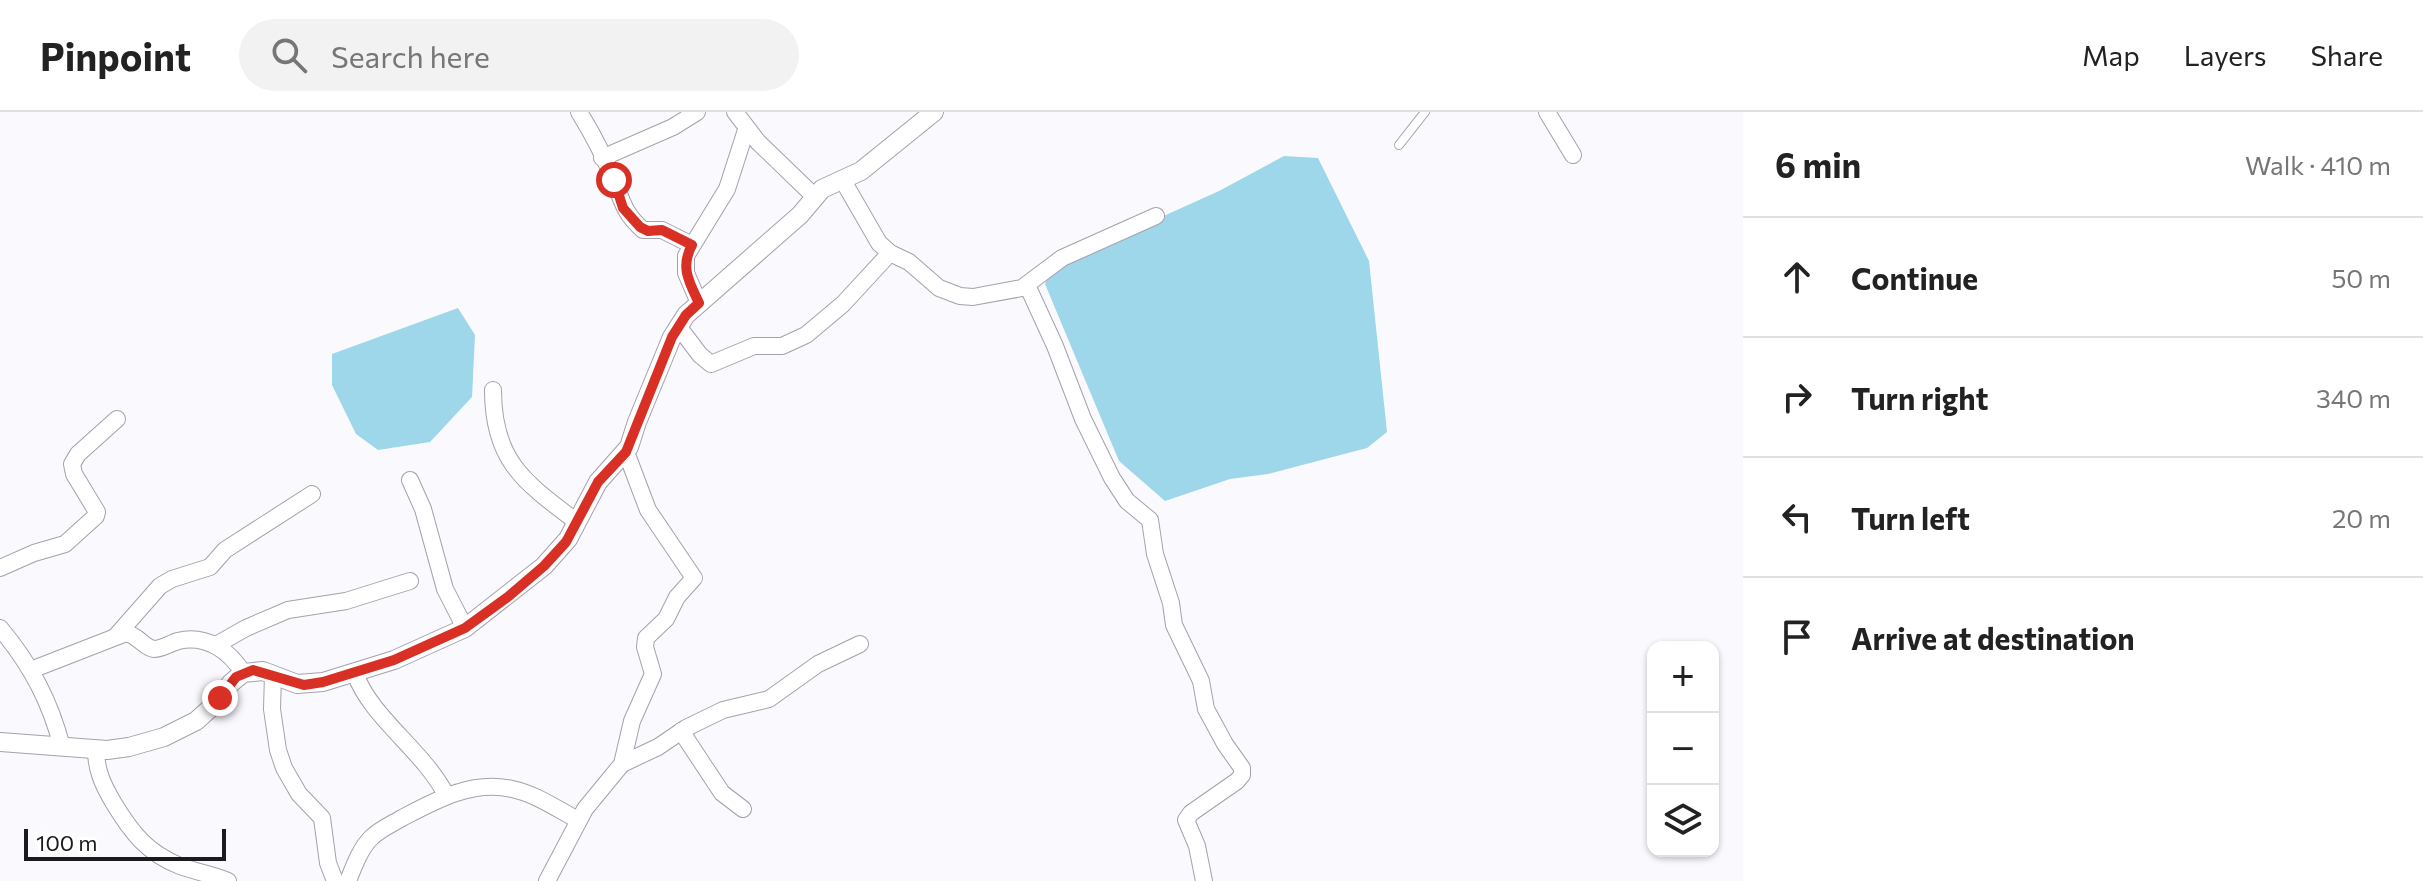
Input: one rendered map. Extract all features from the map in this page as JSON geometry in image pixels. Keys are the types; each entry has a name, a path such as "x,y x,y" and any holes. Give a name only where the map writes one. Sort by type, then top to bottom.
{"street":[{"path":"579,112 614,180 623,208 640,227 648,231 662,230 692,245"},
{"path":"602,158 673,127 697,112"},
{"path":"735,112 746,130 814,196"},
{"path":"0,742 96,750 129,747 181,730 205,713 243,673 253,670 304,685 355,673 421,650 465,628 544,566 568,539 602,476 626,452 678,326 699,303 800,215 827,185 861,171 934,112"},
{"path":"1547,112 1573,155"},
{"path":"699,303 684,265 692,245 727,189 746,130"},
{"path":"842,179 879,243 890,253 909,262 939,288 960,296 1000,293 1027,285 1062,258 1156,216"},
{"path":"678,326 700,355 711,364 754,346 792,343 829,317 890,253"},
{"path":"1027,285 1083,419 1112,478 1127,501 1150,520 1155,554 1171,603 1174,625 1201,681 1206,709 1242,768 1242,775 1237,781 1191,813 1186,820 1197,846 1204,881"},
{"path":"493,390 495,427 507,455 535,489 577,522"},
{"path":"0,568 34,553 61,547 96,516 97,512 74,474 72,464 78,454 117,419"},
{"path":"547,881 578,820 622,764 632,721 653,674 645,647 646,638 666,619 677,597 694,578 648,510 626,452"},
{"path":"410,480 423,509 445,589 465,628"},
{"path":"116,636 160,586 210,567 225,550 312,494"},
{"path":"216,645 288,610 346,601 410,581"},
{"path":"0,628 31,670 50,706 62,747"},
{"path":"31,670 116,636 134,635 149,648 156,649 182,640 216,645 231,655 243,673"},
{"path":"622,764 723,710 769,699 818,664 860,644"},
{"path":"355,673 367,696 427,766 446,795"},
{"path":"273,675 272,709 278,750 299,794 322,818 328,863 335,881"},
{"path":"681,731 722,793 743,809"},
{"path":"96,750 101,781 135,837 164,858 201,877 228,881"},
{"path":"348,881 364,848 377,833 446,795 479,789 516,789 578,820"}],"lane":[{"path":"1399,145 1425,112"}],"water":[{"path":"1284,156 1318,158 1369,261 1387,432 1367,448 1268,474 1230,479 1165,501 1119,461 1045,284 1050,271 1075,256 1219,191"},
{"path":"458,308 475,335 472,397 430,442 378,450 356,434 332,385 332,354"}],"route":[{"path":"220,698 236,677 253,670 297,684 312,684 430,646 494,608 544,566 568,539 598,482 629,447 672,337 686,315 699,303 684,265 692,245 662,230 643,230 623,208 614,180"}]}
